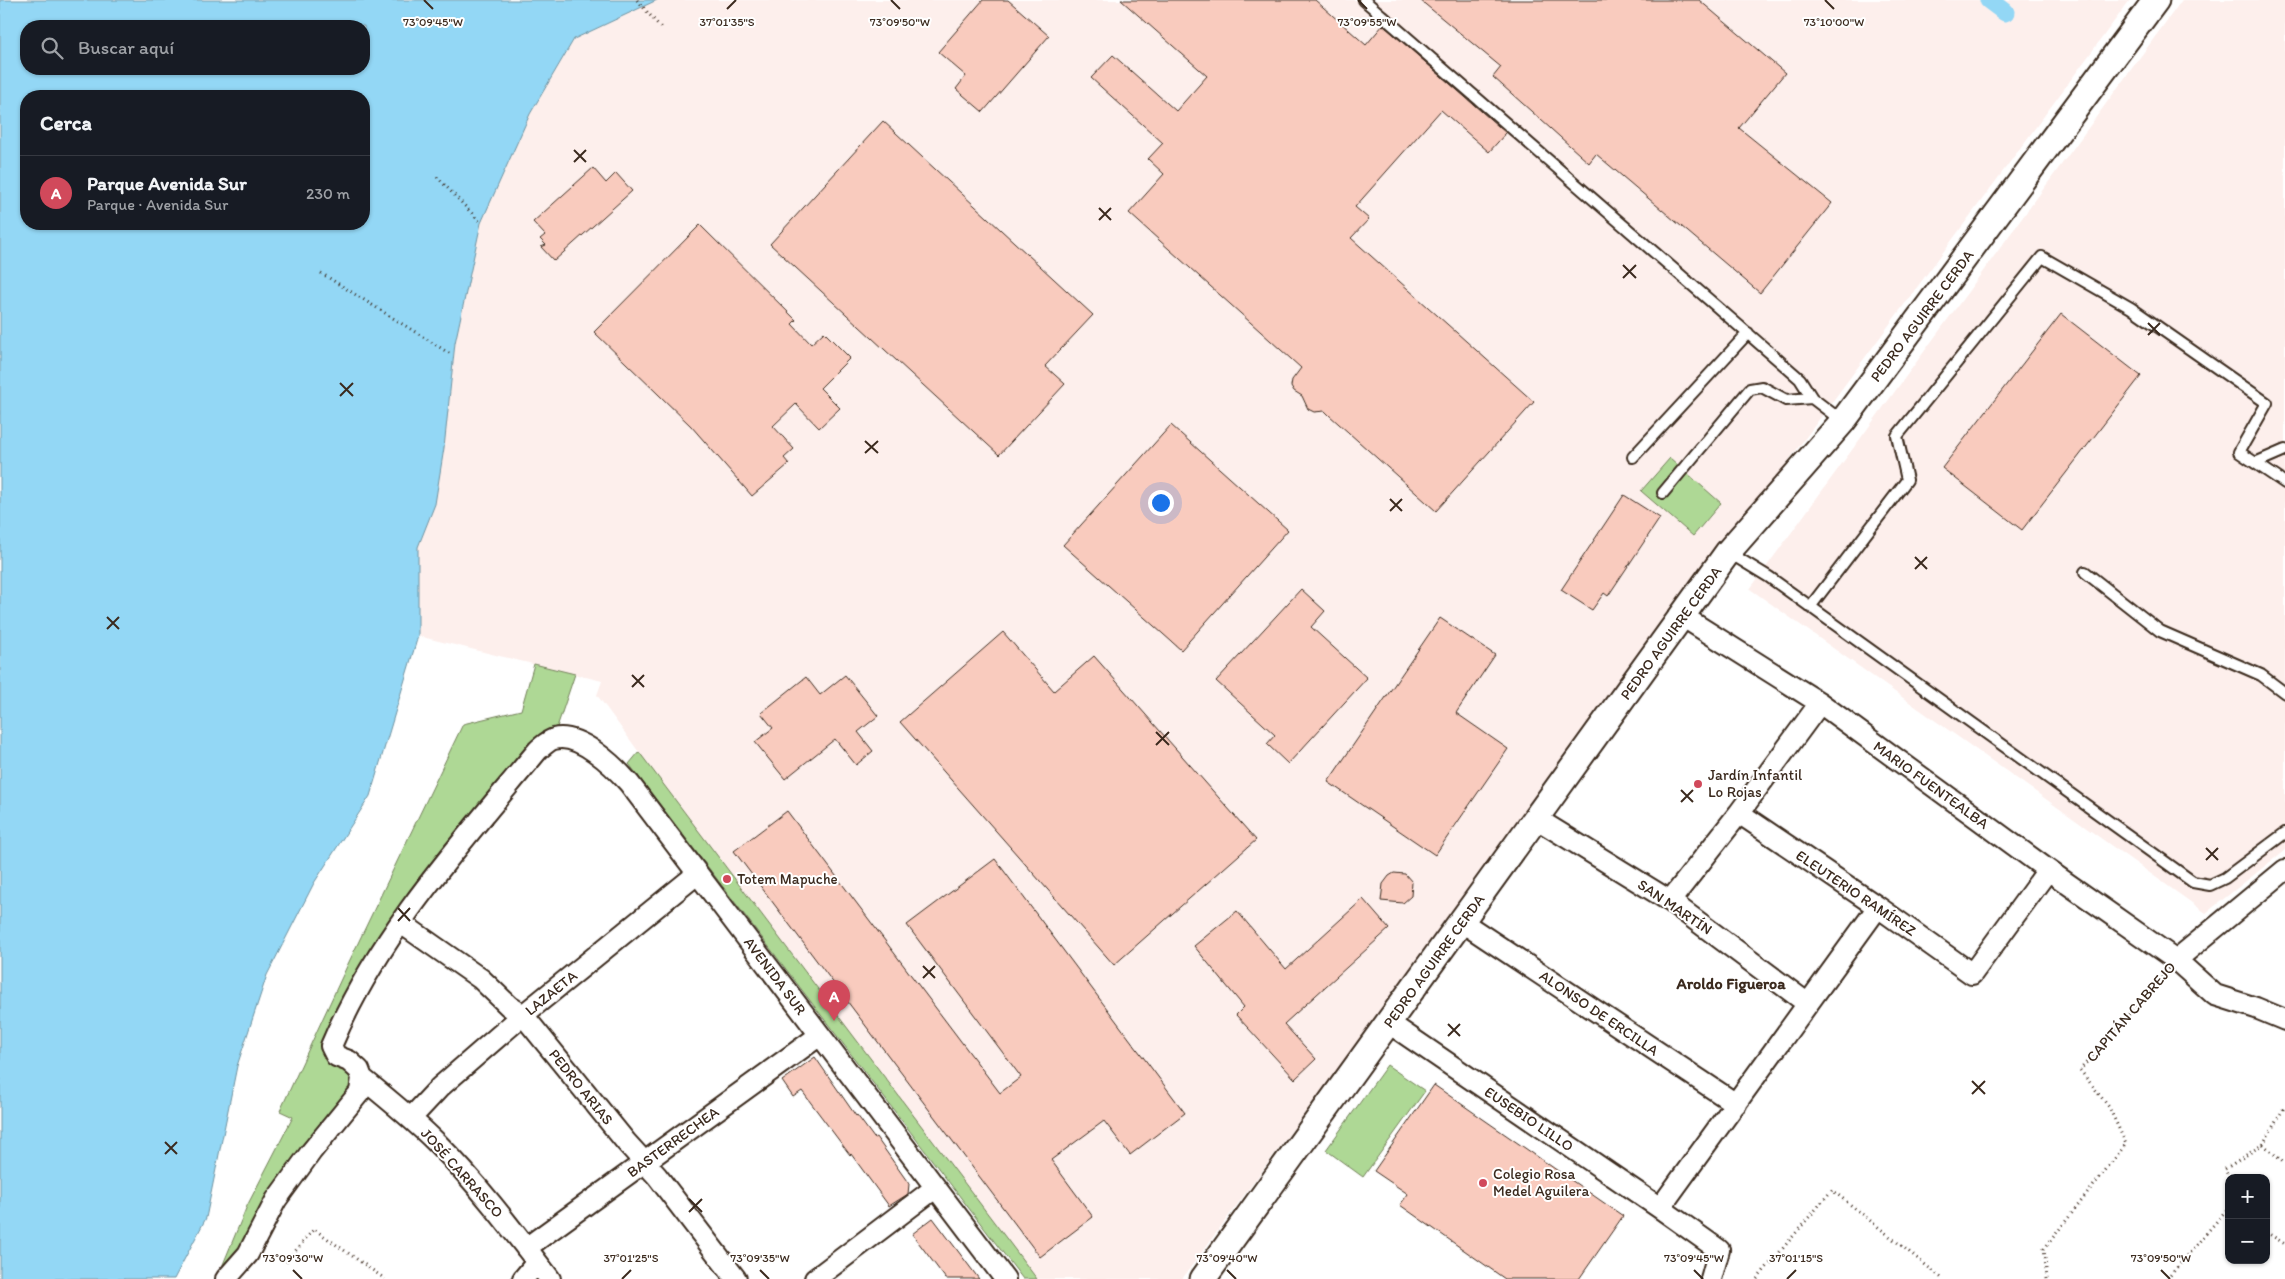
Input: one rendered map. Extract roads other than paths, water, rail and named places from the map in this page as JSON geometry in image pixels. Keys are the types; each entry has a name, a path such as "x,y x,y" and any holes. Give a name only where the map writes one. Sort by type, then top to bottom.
{"street":[{"name":"PEDRO AGUIRRE CERDA","path":"1203,1279 1537,820 1728,552 1843,421 2156,0"},
{"name":"MARIO FUENTEALBA","path":"1682,616 1820,703 2048,870 2176,960 2215,995 2256,1008 2285,1020"},
{"path":"1670,901 1739,813 1820,703"},
{"name":"AVENIDA SUR","path":"401,923 435,874 538,750 553,739 566,738 596,752 620,773 1005,1279"},
{"name":"ELEUTERIO RAMÍREZ","path":"1739,813 1878,907 1972,974 2048,870"},
{"name":"SAN MARTÍN","path":"1537,820 1670,901 1808,1004"},
{"name":"CAPITÁN CABREJO","path":"2176,960 2285,870"},
{"name":"LAZAETA","path":"411,1118 440,1087 523,1015 697,874"},
{"path":"1660,1208 1878,907"},
{"name":"ALONSO DE ERCILLA","path":"1462,922 1736,1104"},
{"name":"PEDRO ARIAS","path":"401,923 481,979 509,1006 523,1015 657,1176 736,1279"},
{"name":"JOSÉ CARRASCO","path":"401,923 363,982 331,1046 336,1056 355,1065 362,1078 411,1118 471,1180 550,1279"},
{"name":"EUSEBIO LILLO","path":"1389,1023 1719,1250 1711,1279"},
{"name":"BASTERRECHEA","path":"523,1279 532,1255 645,1163 820,1035"},
{"path":"226,1279 248,1254 276,1200 311,1152 360,1092 362,1078"},
{"path":"814,1279 935,1188"}],"lane":[{"path":"1364,0 1748,333 1800,379 1812,398 1843,421"},
{"path":"1810,606 1907,480 1897,436 2042,257 2131,308 2266,403 2239,452 2285,483"},
{"path":"1633,457 1748,333"},
{"path":"1663,493 1750,390 1762,387 1786,400 1812,398"},
{"path":"2255,463 2285,450"},
{"path":"1728,552 1769,577 1810,606 2193,882 2210,885 2225,878 2285,833"},
{"path":"2085,572 2160,631 2261,675 2285,693"}],"water":[{"path":"0,0 657,0 574,39 530,114 481,223 455,343 444,448 435,504 418,547 418,636 370,796 314,883 267,975 237,1066 206,1218 174,1279 0,1279"}],"waterway":[{"path":"1989,0 2005,12"}],"place":[{"name":"Jardín Infantil Lo Rojas","path":"1698,784"},
{"name":"Totem Mapuche","path":"727,879"},
{"name":"Parque Avenida Sur","path":"834,1021"},
{"name":"Colegio Rosa Medel Aguilera","path":"1483,1183"}],"district":[{"name":"Aroldo Figueroa","path":"1731,983"}]}
